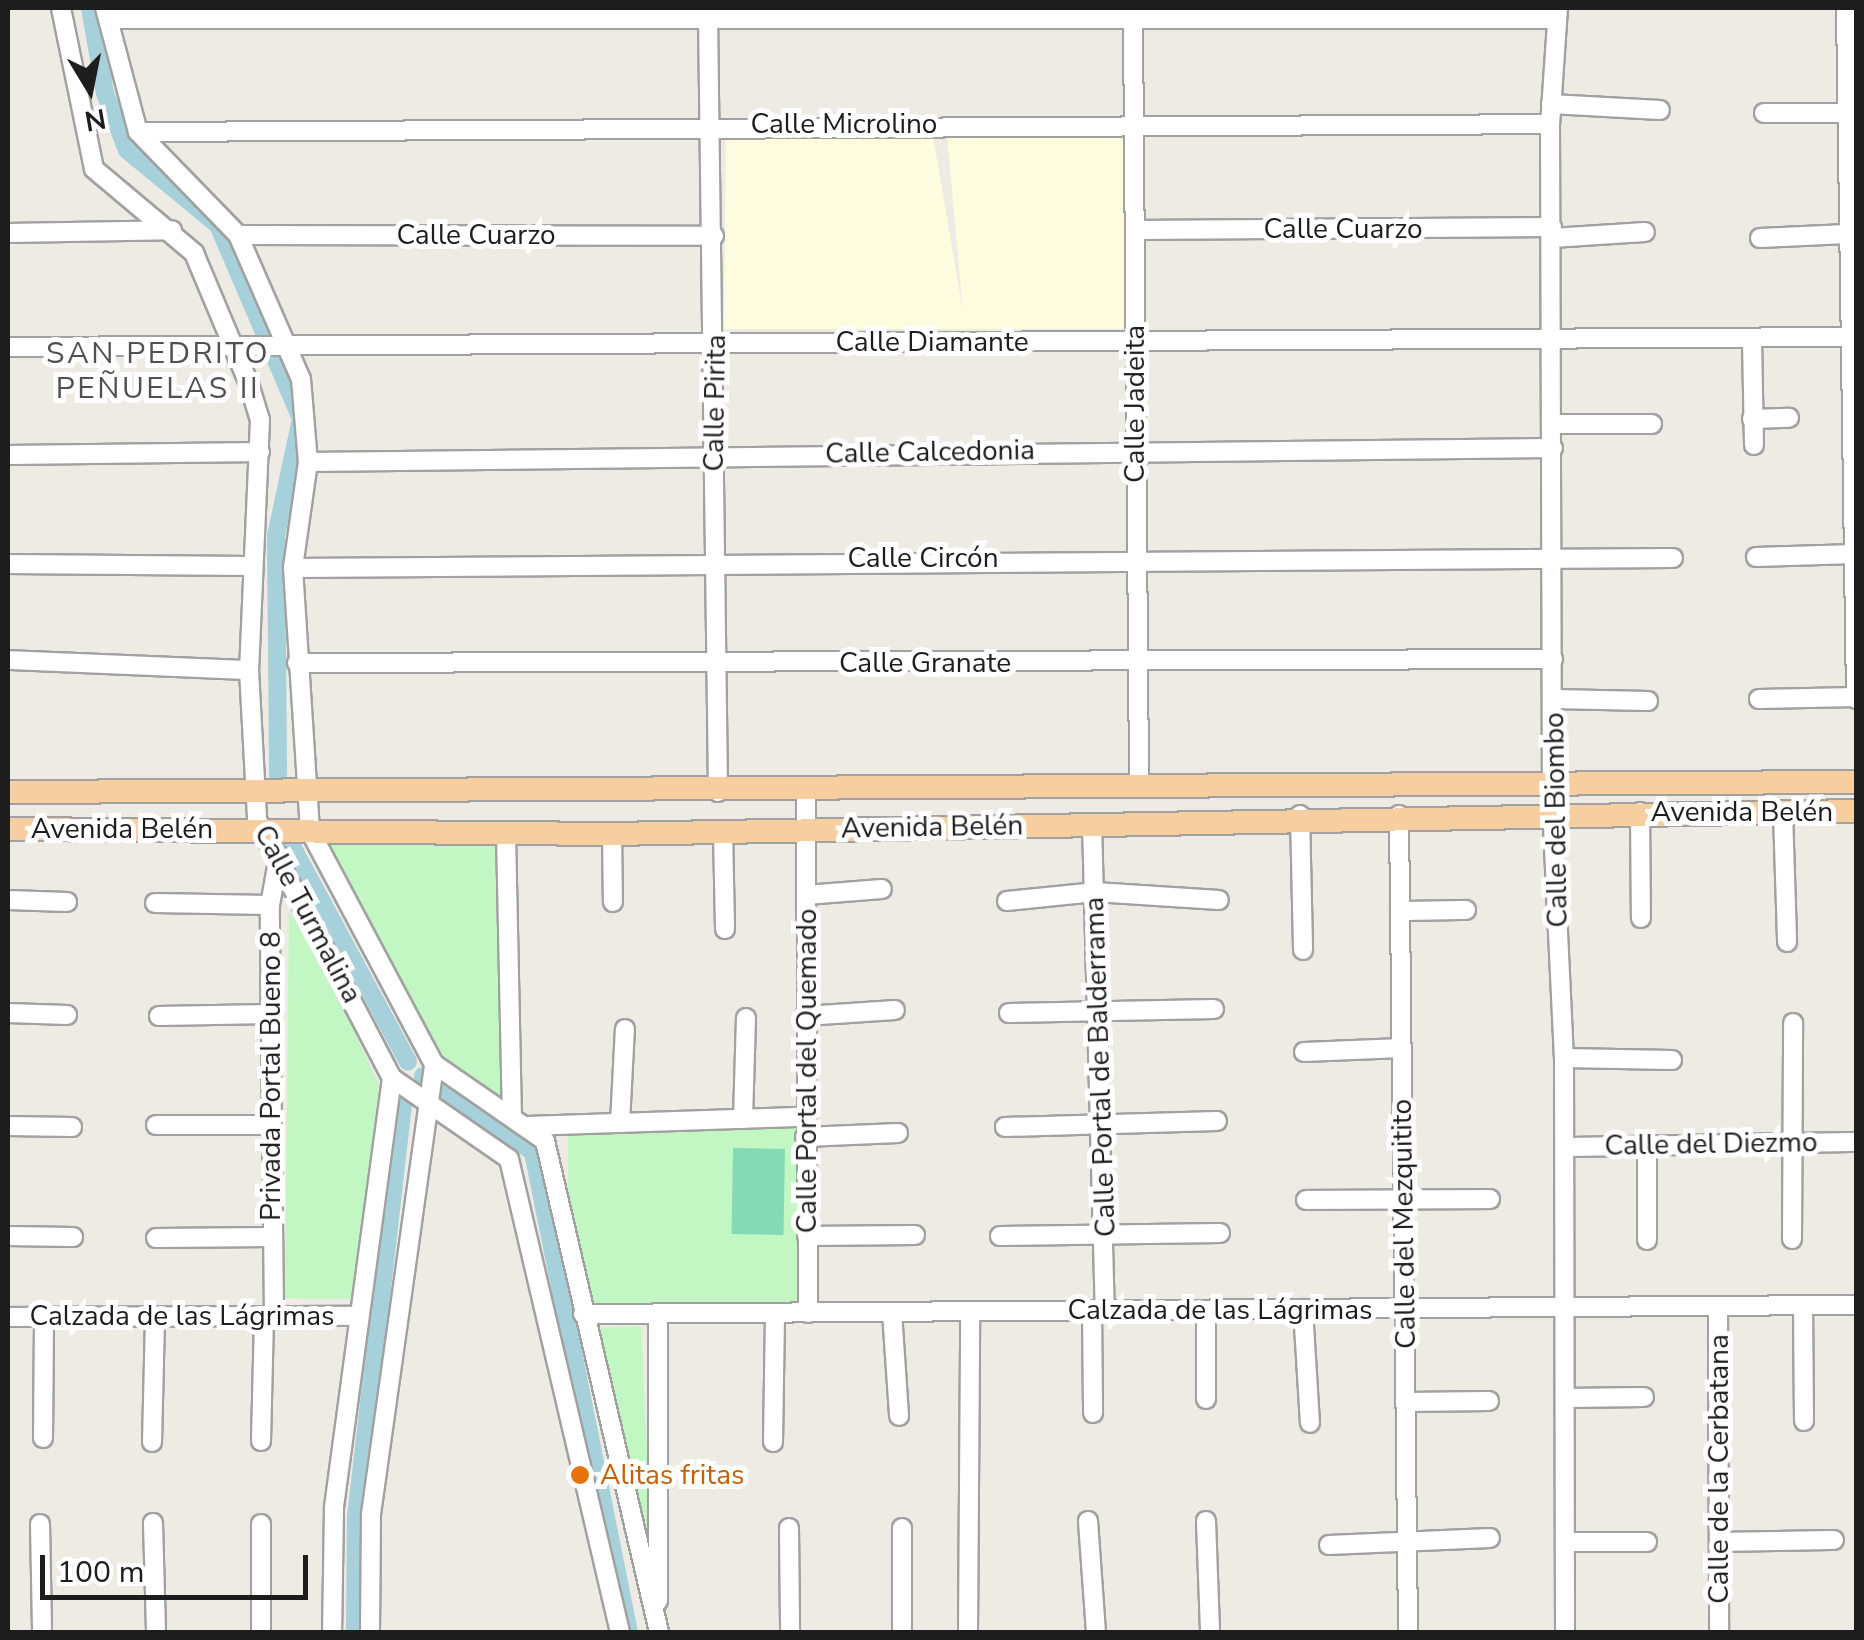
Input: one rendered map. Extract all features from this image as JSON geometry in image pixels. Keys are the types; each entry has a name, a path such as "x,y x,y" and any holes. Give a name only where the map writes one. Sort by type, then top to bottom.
{"main road":[{"name":"Avenida Belén","path":"8,792 252,796 1856,782"},
{"name":"Avenida Belén","path":"8,829 612,834 1399,814 1856,811"}],"street":[{"name":"Calle Turmalina","path":"61,8 94,169 174,230 194,253 241,350 260,420 251,566 252,796 261,830 279,856 392,1078"},
{"path":"1759,699 1856,698 1851,113 1846,8"},
{"name":"Calle Turmalina","path":"107,13 138,132 238,235 279,348 309,415 308,462 293,568 302,795 310,832 434,1064"},
{"path":"107,13 1132,19 1558,13"},
{"name":"Calle del Biombo","path":"1558,13 1550,124 1552,814 1564,1058 1565,1632"},
{"name":"Calle Pirita","path":"708,15 716,342 718,792"},
{"name":"Calle Jadeita","path":"1132,19 1139,788"},
{"path":"1551,104 1660,110"},
{"path":"1764,113 1851,113"},
{"name":"Calle Microlino","path":"138,132 713,123 1550,124"},
{"path":"8,232 174,230"},
{"name":"Calle Cuarzo","path":"1135,230 1645,232"},
{"name":"Calle Cuarzo","path":"238,235 714,236"},
{"path":"1760,238 1850,246"},
{"name":"Calle Diamante","path":"8,347 241,350 716,342 1854,337"},
{"path":"1752,340 1754,445"},
{"path":"1752,419 1789,418"},
{"path":"1552,424 1652,424"},
{"name":"Calle Calcedonia","path":"308,462 715,454 1553,448"},
{"path":"8,455 260,452"},
{"path":"1756,557 1855,565"},
{"name":"Calle Circón","path":"293,568 714,559 1673,558"},
{"path":"8,564 251,566"},
{"name":"Calle Granate","path":"296,663 1138,665 1553,659"},
{"path":"8,660 249,670"},
{"path":"1553,699 1648,701"},
{"name":"Calle Portal del Quemado","path":"806,791 804,1117 808,1312"},
{"path":"1640,812 1641,918"},
{"path":"1783,812 1788,942"},
{"name":"Calle del Mezquitito","path":"1399,814 1408,1632"},
{"path":"1300,816 1304,950"},
{"name":"Calle Portal de Balderrama","path":"1092,823 1104,1236 1093,1413"},
{"path":"722,832 725,928"},
{"path":"506,833 520,1122"},
{"path":"612,834 612,902"},
{"name":"Privada Portal Bueno 8","path":"262,1441 272,1237 268,1125 270,904 279,856"},
{"path":"806,895 882,889"},
{"path":"1007,900 1096,892 1219,900"},
{"path":"8,900 67,902"},
{"path":"155,904 270,904"},
{"path":"1400,911 1466,910"},
{"path":"1009,1013 1214,1009"},
{"path":"805,1016 895,1010"},
{"path":"8,1012 67,1014"},
{"path":"159,1016 270,1014"},
{"path":"743,1119 746,1018"},
{"path":"1792,1240 1793,1023"},
{"path":"620,1123 625,1029"},
{"path":"1304,1052 1402,1048"},
{"path":"1564,1058 1672,1060"},
{"path":"370,1632 371,1514 422,1105 434,1064 520,1122 549,1152 583,1314 659,1632"},
{"path":"392,1078 422,1105 509,1160 620,1632"},
{"path":"332,1632 334,1510 356,1316 392,1078"},
{"path":"520,1122 804,1117"},
{"path":"1005,1127 1217,1121"},
{"path":"156,1125 268,1125"},
{"path":"8,1126 72,1128"},
{"path":"805,1137 898,1133"},
{"name":"Calle del Diezmo","path":"1565,1146 1856,1142"},
{"path":"1647,1146 1647,1240"},
{"path":"1306,1200 1490,1199"},
{"path":"1000,1236 1220,1233"},
{"path":"807,1236 915,1235"},
{"path":"8,1236 73,1236"},
{"name":"Privada Portal Bueno 8","path":"156,1238 272,1237"},
{"name":"Calzada de las Lágrimas","path":"583,1314 1856,1305"},
{"name":"Calle de la Cerbatana","path":"1718,1306 1719,1632"},
{"path":"1803,1306 1804,1421"},
{"path":"1303,1309 1310,1423"},
{"path":"1206,1310 1206,1399"},
{"path":"892,1312 898,1416"},
{"path":"968,1632 970,1312"},
{"path":"773,1442 775,1313"},
{"path":"658,1314 659,1632"},
{"name":"Calzada de las Lágrimas","path":"8,1316 356,1316"},
{"path":"152,1442 155,1316"},
{"path":"43,1438 44,1317"},
{"path":"1566,1398 1644,1397"},
{"path":"1406,1402 1489,1401"},
{"path":"1088,1521 1096,1632"},
{"path":"1206,1521 1210,1632"},
{"path":"153,1523 156,1632"},
{"path":"40,1524 42,1632"},
{"path":"261,1524 261,1632"},
{"path":"789,1528 790,1632"},
{"path":"902,1528 902,1632"},
{"path":"1329,1545 1490,1538"},
{"path":"1719,1542 1834,1540"},
{"path":"1565,1542 1648,1542"}],"shaded area":[{"path":"726,131 933,136 963,311 947,135 1128,131 1124,329 724,329"}],"green space":[{"path":"327,843 499,846 508,1104 435,1060"},
{"path":"289,912 308,931 379,1085 355,1299 285,1298"},
{"path":"568,1123 808,1123 808,1307 568,1307"},
{"path":"733,1148 785,1149 783,1235 731,1234"},
{"path":"641,1326 653,1582 594,1328"}],"waterway":[{"path":"90,8 105,93 127,150 218,225 301,419 276,536 278,787"},
{"path":"287,837 408,1062"},
{"path":"423,1076 533,1152 629,1631"},
{"path":"355,1631 356,1517 404,1098"}],"place":[{"name":"Alitas fritas","path":"580,1475"}],"district":[{"name":"SAN PEDRITO PEÑUELAS II","path":"158,371"}]}
